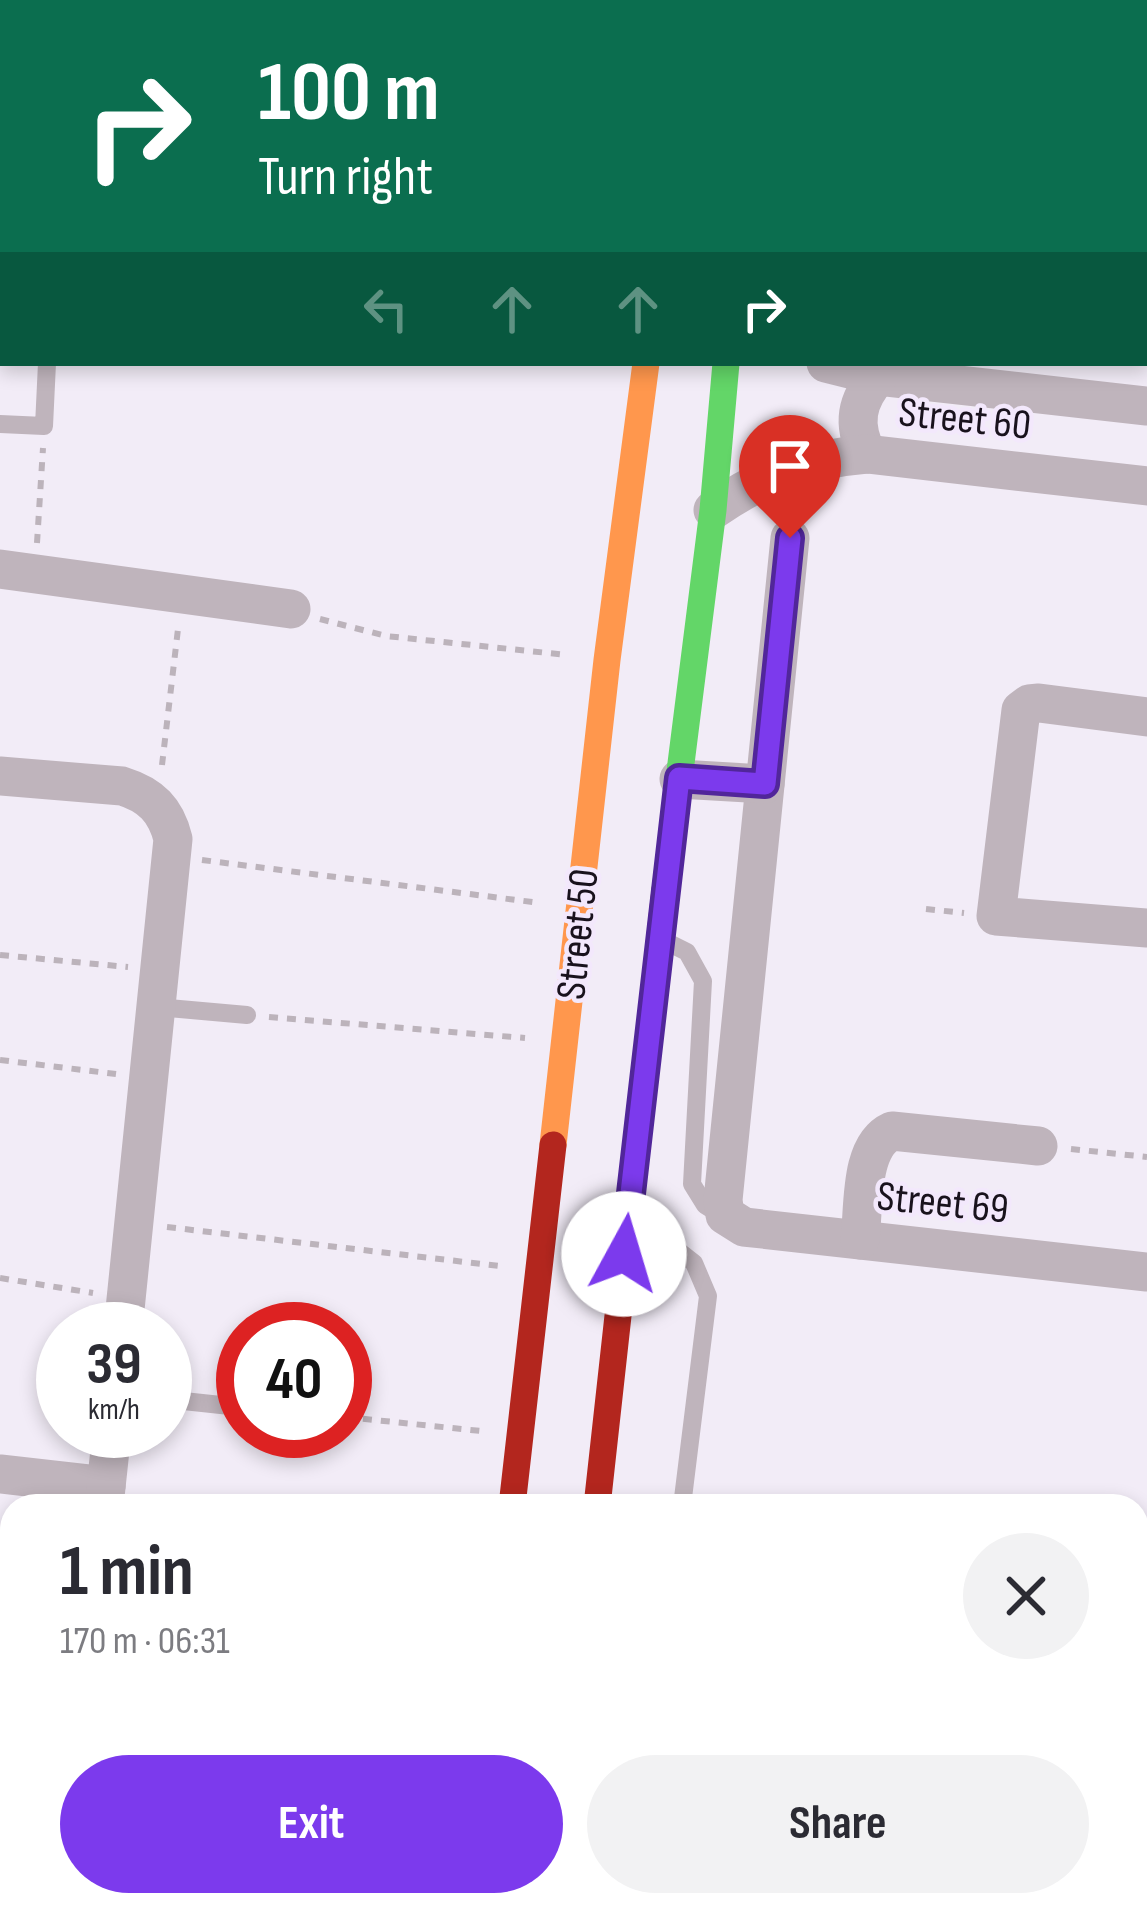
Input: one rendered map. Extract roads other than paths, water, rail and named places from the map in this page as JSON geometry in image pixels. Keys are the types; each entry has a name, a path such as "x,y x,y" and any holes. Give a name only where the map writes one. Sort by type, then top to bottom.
{"street":[{"name":"Street 50","path":"513,1494 607,660 646,366"},
{"name":"Street 50","path":"598,1494 726,366"},
{"name":"Street 60","path":"838,366 878,376 1069,380 1147,406"},
{"path":"867,454 856,422 859,404 878,376"},
{"name":"Street 60","path":"712,510 747,486 785,469 867,454 1147,485"},
{"path":"730,1221 723,1200 790,538"},
{"path":"18,572 290,609"},
{"path":"1147,717 1039,703 1021,710 996,916 1147,925"},
{"path":"0,776 122,786 141,792 169,821 173,856 125,1302"},
{"path":"679,778 765,784"},
{"path":"860,1240 871,1151 885,1133 1038,1146"},
{"name":"Street 69","path":"730,1221 744,1227 1147,1272"},
{"path":"105,1494 109,1458"},
{"path":"0,1474 95,1494"}],"lane":[{"path":"0,424 44,426 47,366"},
{"path":"659,938 688,952 704,980 692,1184 705,1205 730,1221"},
{"path":"159,989 247,1015"},
{"path":"629,1213 694,1263 708,1296 683,1494"}]}
